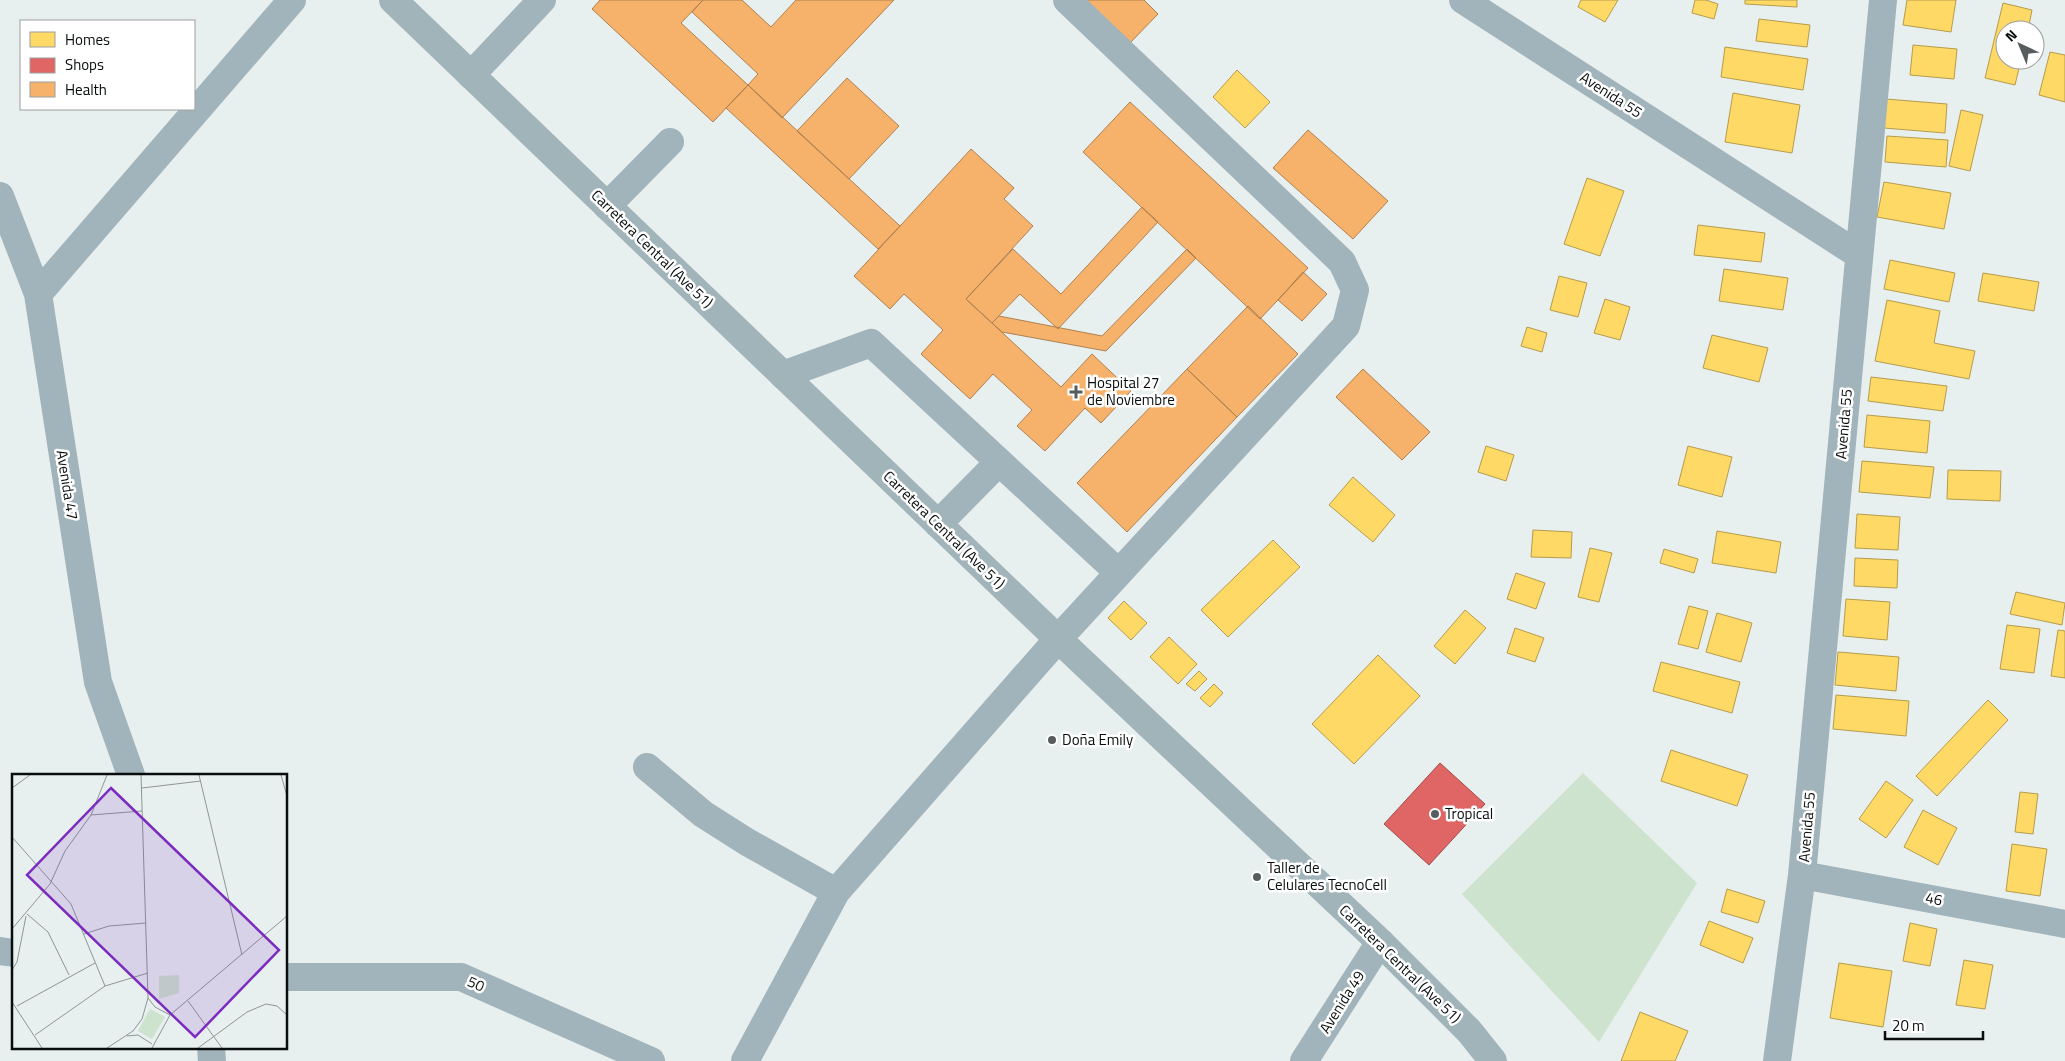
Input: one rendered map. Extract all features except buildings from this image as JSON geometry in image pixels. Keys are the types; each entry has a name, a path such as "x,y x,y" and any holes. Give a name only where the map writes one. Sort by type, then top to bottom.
{"main road":[{"name":"Carretera Central (Ave 51)","path":"393,0 1058,639 1380,942 1469,1031 1493,1061"}],"street":[{"path":"38,294 292,0"},
{"path":"471,75 542,0"},
{"path":"745,1061 836,892 1058,639 1346,326 1355,290 1342,262 1067,0"},
{"name":"Avenida 55","path":"1463,0 1859,255 1802,875 1777,1061"},
{"path":"1859,255 1883,0"},
{"path":"608,206 670,142"},
{"name":"Avenida 47","path":"0,196 38,294 98,682 131,774"},
{"path":"783,375 871,343 1119,573"},
{"path":"938,524 999,462"},
{"path":"646,767 703,814 747,842 836,892"},
{"name":"46","path":"1802,875 2065,924"},
{"name":"Avenida 49","path":"1304,1061 1380,942"},
{"name":"50","path":"288,977 461,977 651,1061"},
{"path":"210,1048 212,1061"}],"green space":[{"path":"1583,773 1697,883 1599,1042 1462,894"}],"place":[{"name":"Hospital 27 de Noviembre","path":"1076,392"},
{"name":"Doña Emily","path":"1052,740"},
{"name":"Tropical","path":"1435,814"},
{"name":"Taller de Celulares TecnoCell","path":"1257,877"}]}
